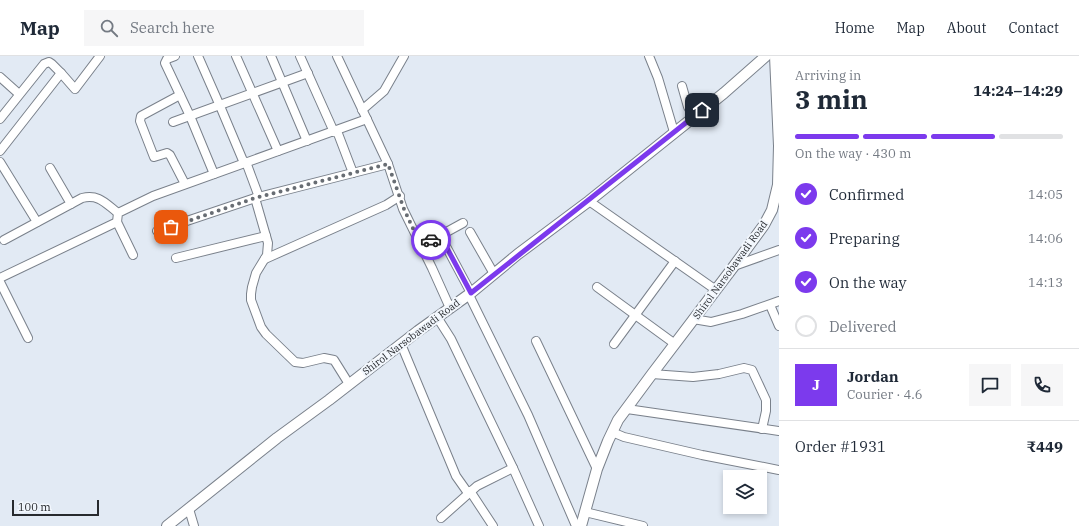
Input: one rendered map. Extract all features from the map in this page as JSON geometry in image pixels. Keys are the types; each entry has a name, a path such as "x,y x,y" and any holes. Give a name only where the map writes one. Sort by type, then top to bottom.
{"main road":[{"name":"Shirol Narsobawadi Road","path":"167,526 277,438 437,317 470,294 589,201 724,93 766,56"},
{"name":"Shirol Narsobawadi Road","path":"581,526 596,469 618,420 734,266 764,225 772,210 778,184 779,167 779,119 775,56"}],"street":[{"path":"1,115 46,63 52,64 75,89 100,56"},
{"path":"175,56 167,59 165,63 190,116 214,174"},
{"path":"198,56 245,162 257,198 268,243 267,255 256,272 251,294 251,300 258,318 266,334 298,364 324,358 334,360 349,384"},
{"path":"236,56 278,151"},
{"path":"271,56 307,141"},
{"path":"300,56 336,131 353,173"},
{"path":"338,56 388,164 404,209 450,308"},
{"path":"362,110 376,99 384,90 404,56"},
{"path":"649,56 658,78 674,132"},
{"path":"0,151 61,73"},
{"path":"173,122 308,73"},
{"path":"0,77 19,94"},
{"path":"682,86 688,107 694,117"},
{"path":"180,95 141,116 140,121 154,157 167,154 170,155 185,184"},
{"path":"118,213 153,196 367,119"},
{"path":"0,162 37,222"},
{"path":"157,231 257,198 388,164"},
{"path":"50,168 70,204"},
{"path":"1,239 82,198 92,196 97,197 118,213"},
{"path":"265,259 379,208 400,196"},
{"path":"589,201 716,290"},
{"path":"118,213 117,222 132,255"},
{"path":"0,278 117,222"},
{"path":"421,246 463,223"},
{"path":"470,232 494,274"},
{"path":"440,235 528,415 576,526"},
{"path":"176,258 266,236"},
{"path":"734,266 779,250"},
{"path":"614,344 675,261"},
{"path":"0,282 28,338"},
{"path":"597,287 675,344"},
{"path":"693,319 711,322 742,314 779,301"},
{"path":"770,305 779,326"},
{"path":"437,317 451,339 539,526"},
{"path":"536,342 596,469"},
{"path":"401,344 456,476 493,526"},
{"path":"652,374 693,377 719,374 744,368 752,370 766,400 766,411 762,429"},
{"path":"627,409 779,431"},
{"path":"612,432 624,437 702,456 779,470"},
{"path":"440,518 477,486 513,468"},
{"path":"189,509 194,526"},
{"path":"585,512 643,526"}],"way so far":[{"path":"171,227 255,198 388,164 404,209 421,246 431,240"}],"route":[{"path":"431,240 440,235 471,293 518,254 589,201 702,110"}]}
